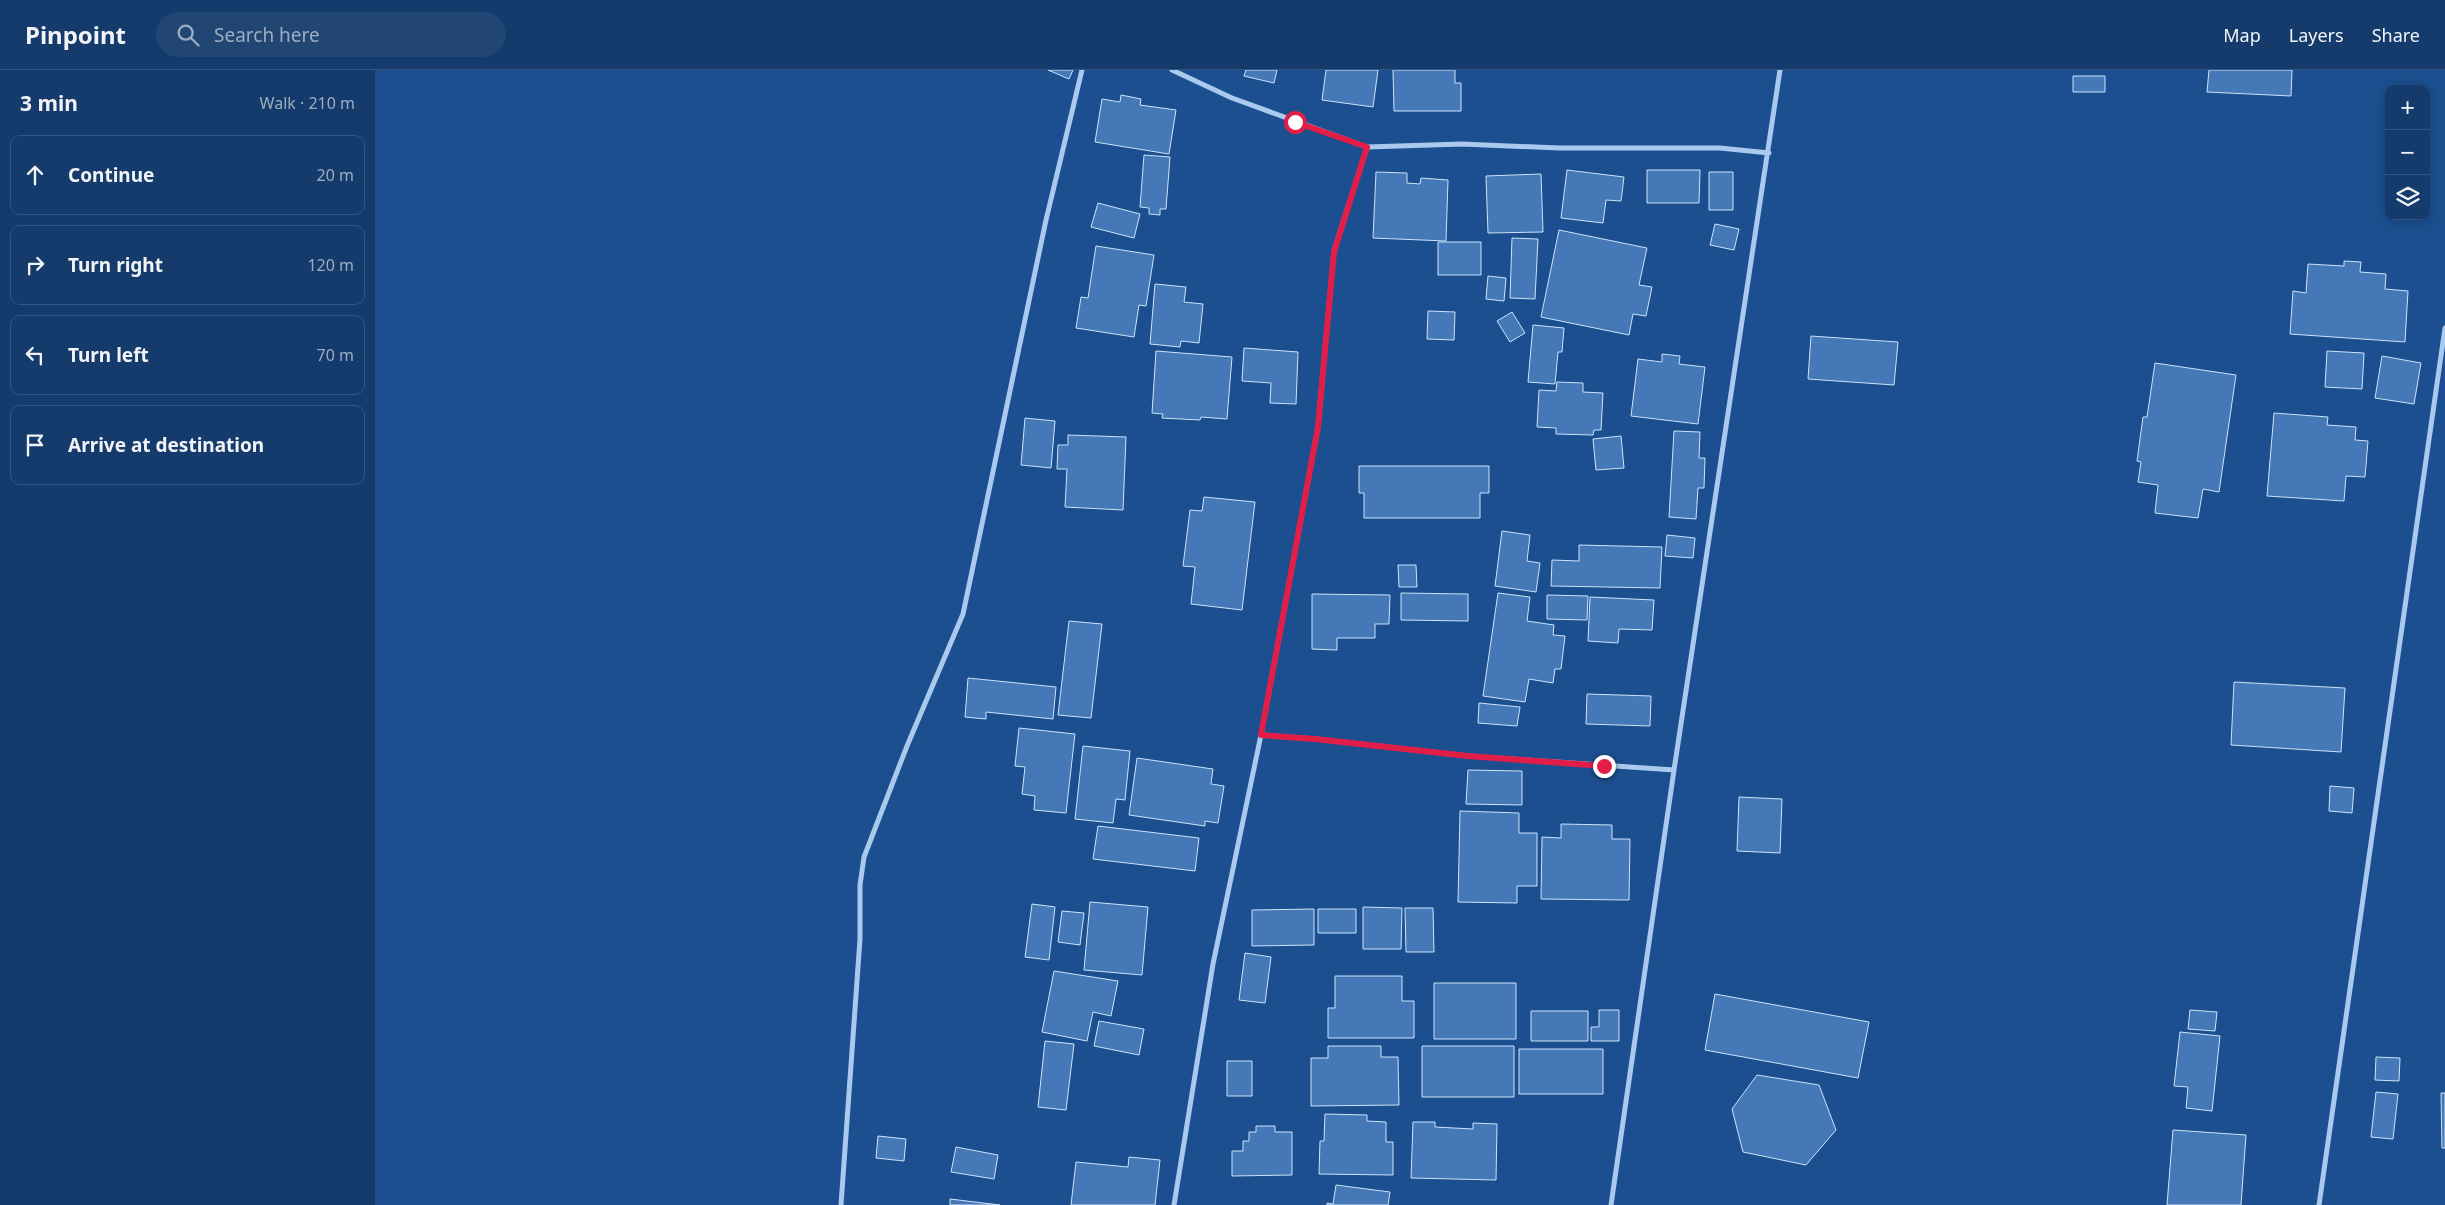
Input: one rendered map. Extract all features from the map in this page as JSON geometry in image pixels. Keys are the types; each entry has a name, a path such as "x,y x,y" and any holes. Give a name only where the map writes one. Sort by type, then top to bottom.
{"street":[{"path":"841,1205 860,939 860,885 864,857 907,746 963,614 1046,220 1082,70"},
{"path":"1172,70 1231,98 1367,147 1462,144 1559,148 1720,148 1769,153"},
{"path":"1611,1205 1674,770 1769,153 1780,70"},
{"path":"1174,1205 1213,964 1261,735 1318,427 1334,252 1367,147"},
{"path":"2319,1205 2445,328"},
{"path":"1261,735 1468,756 1674,770"}],"building":[{"path":"1048,70 1073,70 1069,79"},
{"path":"1246,70 1277,70 1274,83 1244,76"},
{"path":"1326,70 1378,70 1373,107 1322,100"},
{"path":"1393,70 1455,70 1455,83 1461,83 1461,111 1394,111"},
{"path":"2209,70 2292,70 2291,96 2207,92"},
{"path":"2073,76 2105,76 2105,92 2073,92"},
{"path":"1121,95 1141,99 1140,105 1176,110 1169,154 1095,142 1102,99 1120,102"},
{"path":"1144,155 1170,157 1166,209 1160,209 1160,215 1149,214 1149,208 1140,207"},
{"path":"1567,170 1624,177 1621,201 1606,200 1603,223 1561,218"},
{"path":"1647,170 1700,170 1699,203 1647,203"},
{"path":"1376,172 1407,173 1407,183 1420,184 1421,178 1448,180 1446,241 1373,238"},
{"path":"1709,172 1733,172 1733,210 1709,210"},
{"path":"1541,174 1543,232 1488,233 1486,176"},
{"path":"1098,203 1140,214 1134,238 1091,227"},
{"path":"1715,224 1739,229 1734,250 1710,245"},
{"path":"1559,230 1647,248 1639,285 1652,287 1646,316 1633,314 1629,335 1541,317"},
{"path":"1512,238 1538,239 1535,299 1510,298"},
{"path":"1438,242 1481,242 1481,275 1438,275"},
{"path":"1096,246 1154,255 1146,306 1139,305 1134,337 1076,328 1081,297 1088,298"},
{"path":"2344,261 2361,262 2360,272 2386,274 2385,289 2408,291 2405,342 2290,334 2293,291 2306,293 2308,264 2344,266"},
{"path":"1488,276 1506,278 1504,301 1486,299"},
{"path":"1155,284 1186,287 1184,302 1203,304 1199,343 1181,341 1180,347 1150,344"},
{"path":"1428,311 1455,312 1454,340 1427,339"},
{"path":"1512,312 1525,333 1510,342 1497,321"},
{"path":"1533,325 1564,328 1562,352 1558,352 1555,384 1528,382"},
{"path":"1811,336 1898,342 1894,385 1808,379"},
{"path":"1244,348 1298,352 1296,404 1270,403 1271,383 1242,381"},
{"path":"1156,351 1232,357 1227,419 1201,417 1200,420 1162,418 1163,414 1152,413"},
{"path":"2327,351 2364,353 2362,389 2325,387"},
{"path":"1662,354 1680,356 1679,364 1705,367 1698,424 1631,416 1638,359 1662,362"},
{"path":"2382,356 2421,363 2414,404 2375,398"},
{"path":"2155,363 2236,375 2219,492 2203,489 2198,518 2155,513 2158,485 2138,482 2141,462 2137,461 2143,417 2147,417"},
{"path":"1557,382 1583,383 1583,392 1603,393 1601,430 1594,430 1593,435 1556,434 1556,428 1537,427 1539,390 1556,391"},
{"path":"2274,413 2328,417 2327,425 2356,427 2355,440 2368,441 2365,477 2346,476 2344,501 2267,496"},
{"path":"1025,418 1055,421 1051,468 1021,465"},
{"path":"1674,431 1700,432 1699,458 1705,458 1704,488 1698,488 1696,519 1669,517"},
{"path":"1068,435 1126,437 1123,510 1065,507 1067,469 1057,469 1058,445 1068,445"},
{"path":"1621,436 1624,468 1596,470 1593,439"},
{"path":"1359,466 1489,466 1489,493 1480,493 1480,518 1364,518 1364,493 1359,493"},
{"path":"1204,497 1255,502 1242,610 1191,604 1195,567 1183,566 1190,510 1202,511"},
{"path":"1502,531 1530,535 1527,561 1540,563 1536,592 1495,586"},
{"path":"1667,535 1695,538 1693,558 1665,556"},
{"path":"1579,545 1662,547 1660,588 1551,586 1552,560 1579,561"},
{"path":"1398,565 1416,565 1417,587 1399,587"},
{"path":"1401,593 1468,594 1468,621 1401,620"},
{"path":"1498,593 1530,597 1527,621 1554,625 1553,635 1565,636 1561,669 1555,669 1553,683 1529,679 1525,702 1483,696"},
{"path":"1312,594 1390,595 1389,624 1375,624 1375,638 1337,638 1337,650 1312,649"},
{"path":"1547,595 1588,596 1587,620 1547,619"},
{"path":"1590,597 1654,600 1652,630 1619,629 1618,643 1588,641"},
{"path":"1069,621 1102,624 1091,718 1058,715"},
{"path":"968,678 1056,687 1053,719 986,712 986,719 965,717"},
{"path":"2234,682 2345,688 2341,752 2231,745"},
{"path":"1587,694 1651,696 1650,726 1586,724"},
{"path":"1479,703 1520,707 1517,726 1478,723"},
{"path":"1019,728 1075,734 1066,813 1034,810 1035,796 1022,794 1025,767 1015,766"},
{"path":"1083,746 1130,751 1125,800 1116,799 1113,823 1075,819"},
{"path":"1137,758 1213,769 1211,784 1224,786 1218,823 1205,821 1205,826 1129,815"},
{"path":"1468,770 1522,771 1522,805 1466,804"},
{"path":"2330,786 2354,788 2352,813 2329,811"},
{"path":"1739,797 1782,799 1780,853 1737,851"},
{"path":"1460,811 1519,813 1519,833 1537,833 1537,886 1517,886 1517,903 1458,902"},
{"path":"1561,824 1612,825 1612,839 1630,839 1629,900 1541,899 1542,837 1561,838"},
{"path":"1098,826 1199,838 1195,871 1093,859"},
{"path":"1090,902 1148,907 1142,975 1084,970"},
{"path":"1032,904 1055,907 1049,960 1025,957"},
{"path":"1363,907 1402,908 1401,949 1363,949"},
{"path":"1405,908 1433,908 1434,952 1406,952"},
{"path":"1314,909 1314,945 1252,946 1252,910"},
{"path":"1318,909 1356,909 1356,933 1318,933"},
{"path":"1062,911 1084,913 1080,945 1058,942"},
{"path":"1245,953 1271,957 1265,1003 1239,1000"},
{"path":"1054,971 1118,981 1111,1016 1093,1012 1087,1041 1042,1032"},
{"path":"1335,976 1402,976 1402,1001 1414,1001 1414,1038 1328,1038 1328,1008 1335,1008"},
{"path":"1434,983 1516,983 1516,1039 1434,1039"},
{"path":"1715,994 1869,1022 1858,1078 1705,1050"},
{"path":"1599,1010 1619,1010 1619,1041 1591,1041 1591,1027 1599,1027"},
{"path":"2190,1010 2217,1012 2215,1031 2188,1029"},
{"path":"1531,1011 1588,1011 1588,1041 1531,1041"},
{"path":"1099,1021 1144,1029 1139,1055 1094,1046"},
{"path":"2180,1032 2220,1036 2212,1111 2186,1108 2188,1087 2174,1086"},
{"path":"1045,1041 1074,1044 1066,1110 1038,1107"},
{"path":"1328,1046 1381,1046 1381,1057 1398,1057 1399,1105 1311,1106 1311,1058 1328,1058"},
{"path":"1422,1046 1514,1046 1514,1097 1422,1097"},
{"path":"1519,1049 1603,1049 1603,1094 1519,1094"},
{"path":"2376,1057 2400,1058 2399,1081 2375,1080"},
{"path":"1227,1061 1252,1061 1252,1096 1227,1096"},
{"path":"1757,1075 1819,1085 1836,1130 1806,1165 1743,1152 1732,1109"},
{"path":"2376,1092 2398,1094 2393,1139 2371,1137"},
{"path":"2441,1093 2445,1093 2445,1148 2442,1148"},
{"path":"1325,1114 1367,1115 1367,1121 1386,1122 1386,1142 1393,1142 1393,1175 1319,1174 1320,1141 1324,1141"},
{"path":"1413,1122 1435,1122 1435,1127 1473,1129 1473,1123 1497,1124 1496,1180 1411,1178"},
{"path":"1256,1126 1275,1126 1275,1132 1292,1132 1292,1175 1232,1176 1232,1151 1243,1151 1243,1141 1249,1141 1249,1132 1256,1132"},
{"path":"2173,1130 2246,1135 2241,1205 2167,1205"},
{"path":"878,1136 906,1139 904,1161 876,1158"},
{"path":"956,1147 998,1155 994,1179 951,1172"},
{"path":"1129,1157 1160,1160 1155,1205 1071,1205 1076,1162 1128,1167"},
{"path":"1336,1185 1390,1192 1388,1205 1327,1205 1327,1203 1333,1204"},
{"path":"950,1199 1000,1205 950,1205"}],"route":[{"path":"1295,122 1367,147 1334,252 1318,427 1261,735 1468,756 1604,766"}]}
